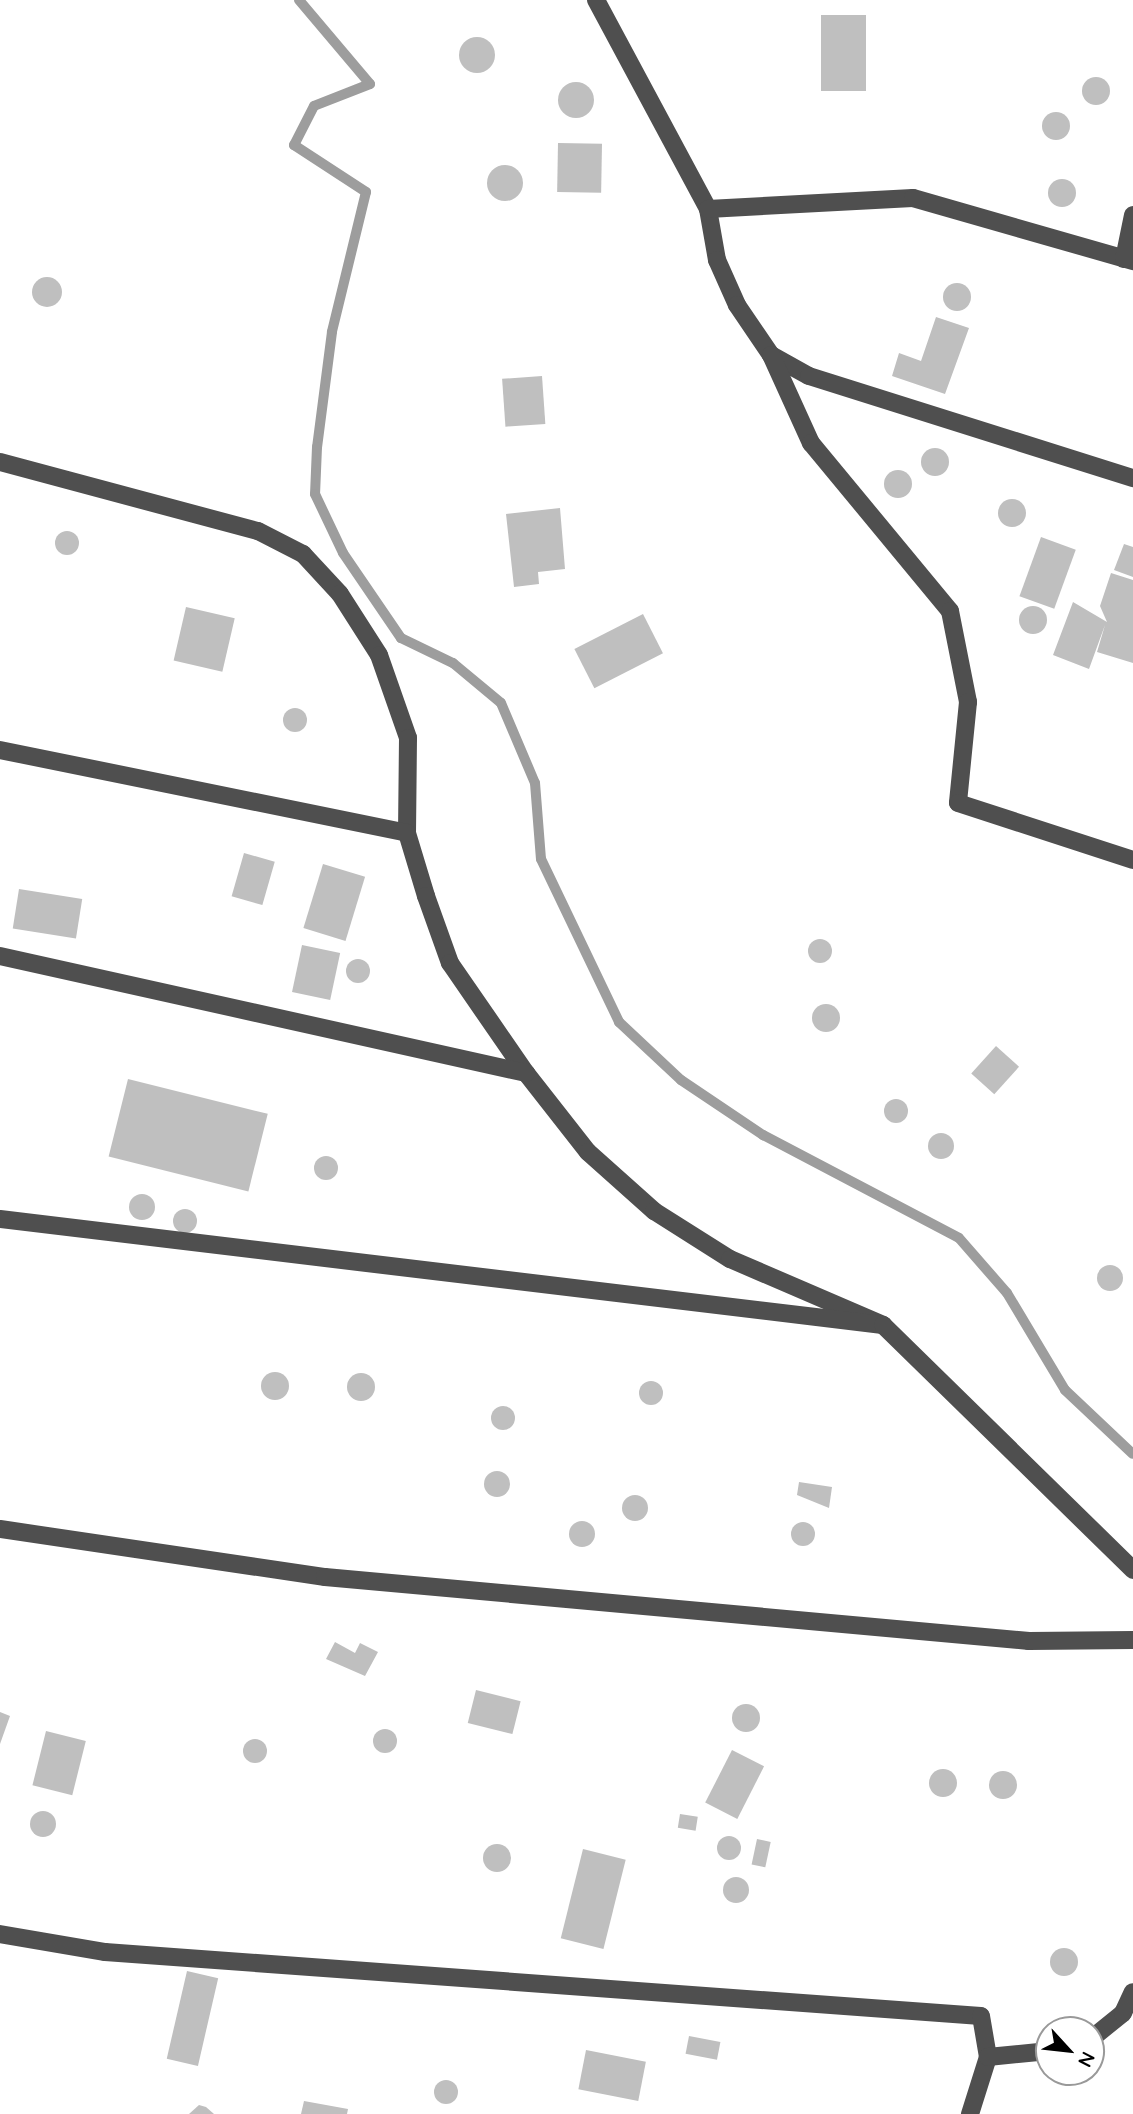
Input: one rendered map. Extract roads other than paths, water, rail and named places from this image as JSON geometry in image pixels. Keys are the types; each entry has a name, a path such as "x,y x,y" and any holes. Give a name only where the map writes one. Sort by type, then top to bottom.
{"street":[{"path":"596,0 708,209 732,294 771,355 811,443 950,611 968,702 958,803 1133,860"},
{"path":"708,209 913,198 1128,260 1133,215"},
{"path":"771,355 809,376 1133,478"},
{"path":"0,462 258,531 303,554 340,594 379,655 408,738 407,833 450,963 526,1073 589,1152 654,1211 730,1259 883,1325 1133,1570"},
{"path":"0,750 407,833"},
{"path":"0,956 526,1073"},
{"path":"0,1219 883,1325"},
{"path":"0,1529 326,1577 1029,1641 1133,1640"},
{"path":"0,1934 105,1952 981,2016 988,2057 970,2114"},
{"path":"1105,2028 1124,2013 1133,1992"},
{"path":"988,2057 1035,2052"}],"waterway":[{"path":"299,0 370,84 314,106 294,145 366,192 332,332 317,447 315,494 343,553 401,638 453,663 501,703 535,783 541,859 619,1022 681,1080 763,1135 959,1238 1007,1293 1065,1390 1133,1454"}]}
